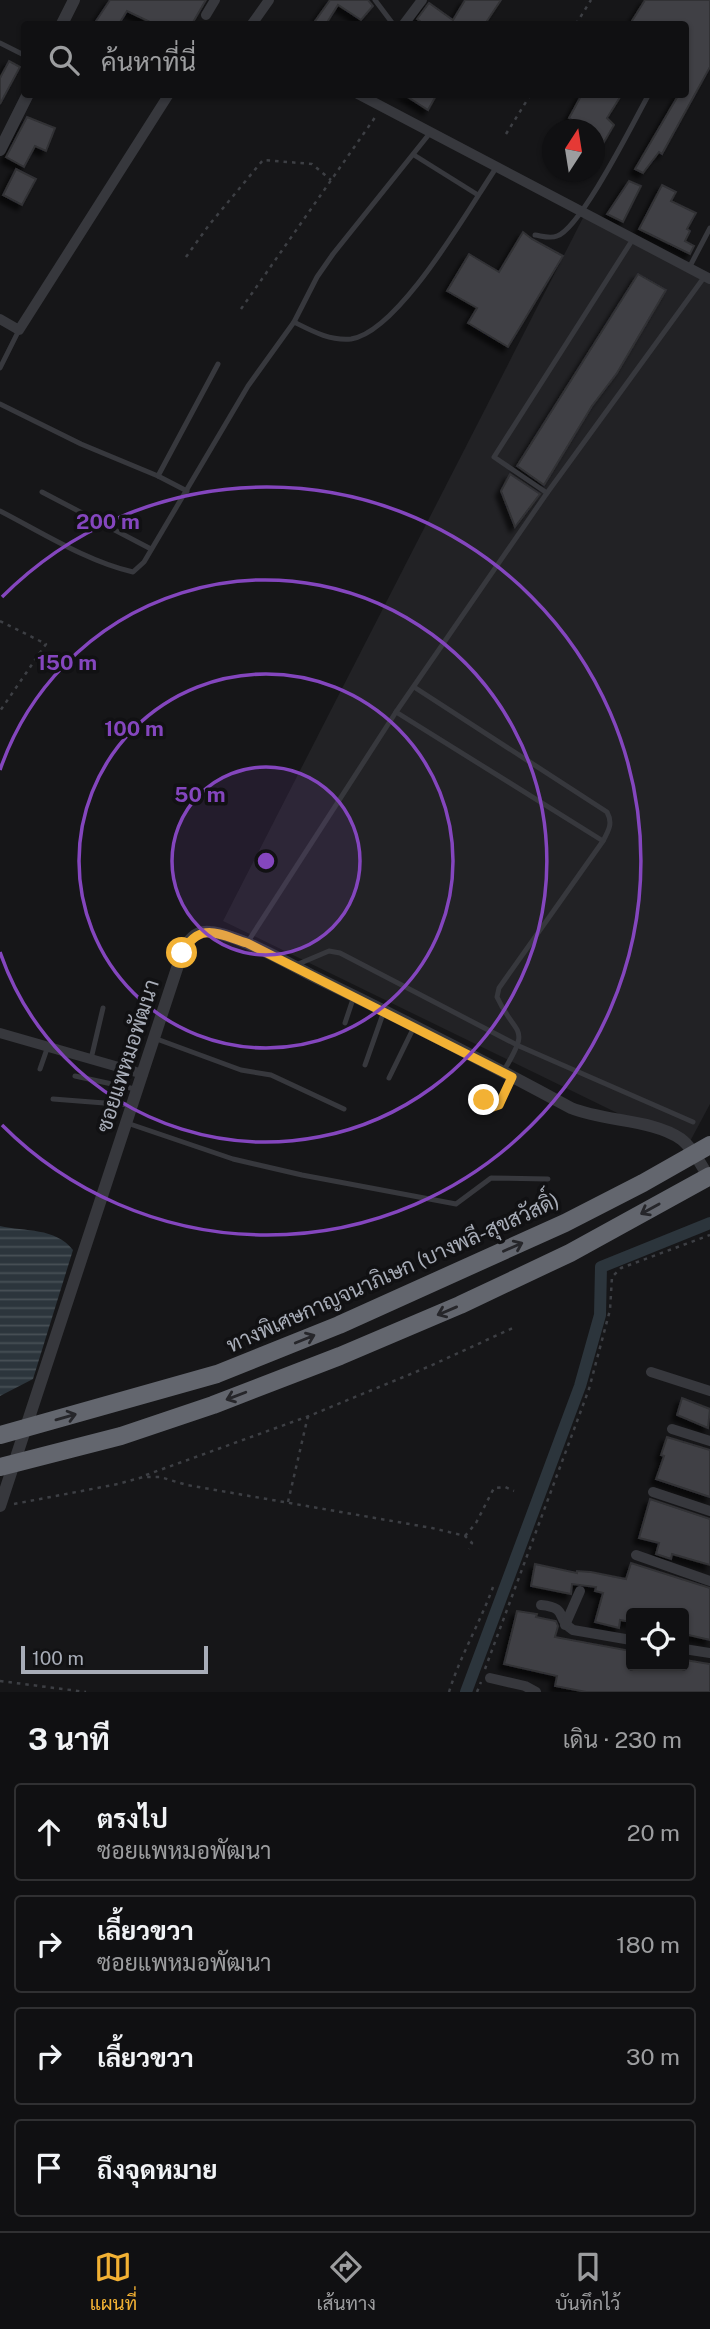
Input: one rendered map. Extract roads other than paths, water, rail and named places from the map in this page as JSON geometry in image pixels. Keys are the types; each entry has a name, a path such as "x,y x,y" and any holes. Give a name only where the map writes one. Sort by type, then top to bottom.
{"highway":[{"name":"ทางพิเศษกาญจนาภิเษก (บางพลี-สุขสวัสดิ์)","path":"0,1435 217,1374 339,1325 565,1223 710,1145"},
{"path":"0,1467 121,1436 213,1405 340,1356 460,1305 558,1258 710,1177"}],"street":[{"path":"64,21 74,0"},
{"path":"206,15 215,0"},
{"path":"254,21 269,0"},
{"path":"406,21 422,0"},
{"path":"0,150 26,98"},
{"path":"0,319 19,330 166,98"},
{"path":"365,98 707,278"},
{"name":"ซอยแพหมอพัฒนา","path":"7,1505 182,953 190,939 198,933 209,932 247,943 588,1115 668,1133 683,1141 710,1177"},
{"path":"0,1033 143,1074"},
{"path":"651,1371 710,1391"},
{"path":"672,1430 710,1441"},
{"path":"653,1492 710,1511"},
{"path":"636,1555 710,1581"},
{"path":"565,1625 580,1591"},
{"path":"541,1605 555,1606 565,1625 573,1630 626,1639"},
{"path":"689,1650 710,1653"},
{"path":"490,1678 524,1686 536,1692"}],"lane":[{"path":"375,0 391,21"},
{"path":"0,43 21,54"},
{"path":"535,235 556,237 582,211 647,98"},
{"path":"0,511 68,546 133,572 144,562 248,386 294,322 317,277 430,133"},
{"path":"414,155 478,195"},
{"path":"294,322 318,334 337,339 352,339 376,328 414,290 496,167"},
{"path":"689,268 710,228"},
{"path":"547,493 494,457 634,238"},
{"path":"247,943 396,712 547,493 707,278"},
{"path":"0,369 19,330"},
{"path":"158,476 218,364"},
{"path":"0,404 187,491"},
{"path":"42,492 151,549"},
{"path":"414,687 607,812 611,819 603,841 499,988 497,997 519,1032 519,1046 499,1105 493,1107 484,1100"},
{"path":"396,712 603,841"},
{"path":"293,966 329,951 340,953 519,1046 693,1122"},
{"path":"345,1023 354,996"},
{"path":"90,1059 103,1008"},
{"path":"365,1065 384,1011"},
{"path":"390,1078 414,1026"},
{"path":"154,1038 241,1070 271,1075 344,1109"},
{"path":"40,1069 48,1046"},
{"path":"75,1076 138,1089 126,1124 244,1161 302,1175 456,1203 491,1178 548,1179"},
{"path":"53,1098 132,1105"}],"waterway":[{"path":"466,1692 580,1386 600,1315 601,1267 710,1223"}]}
